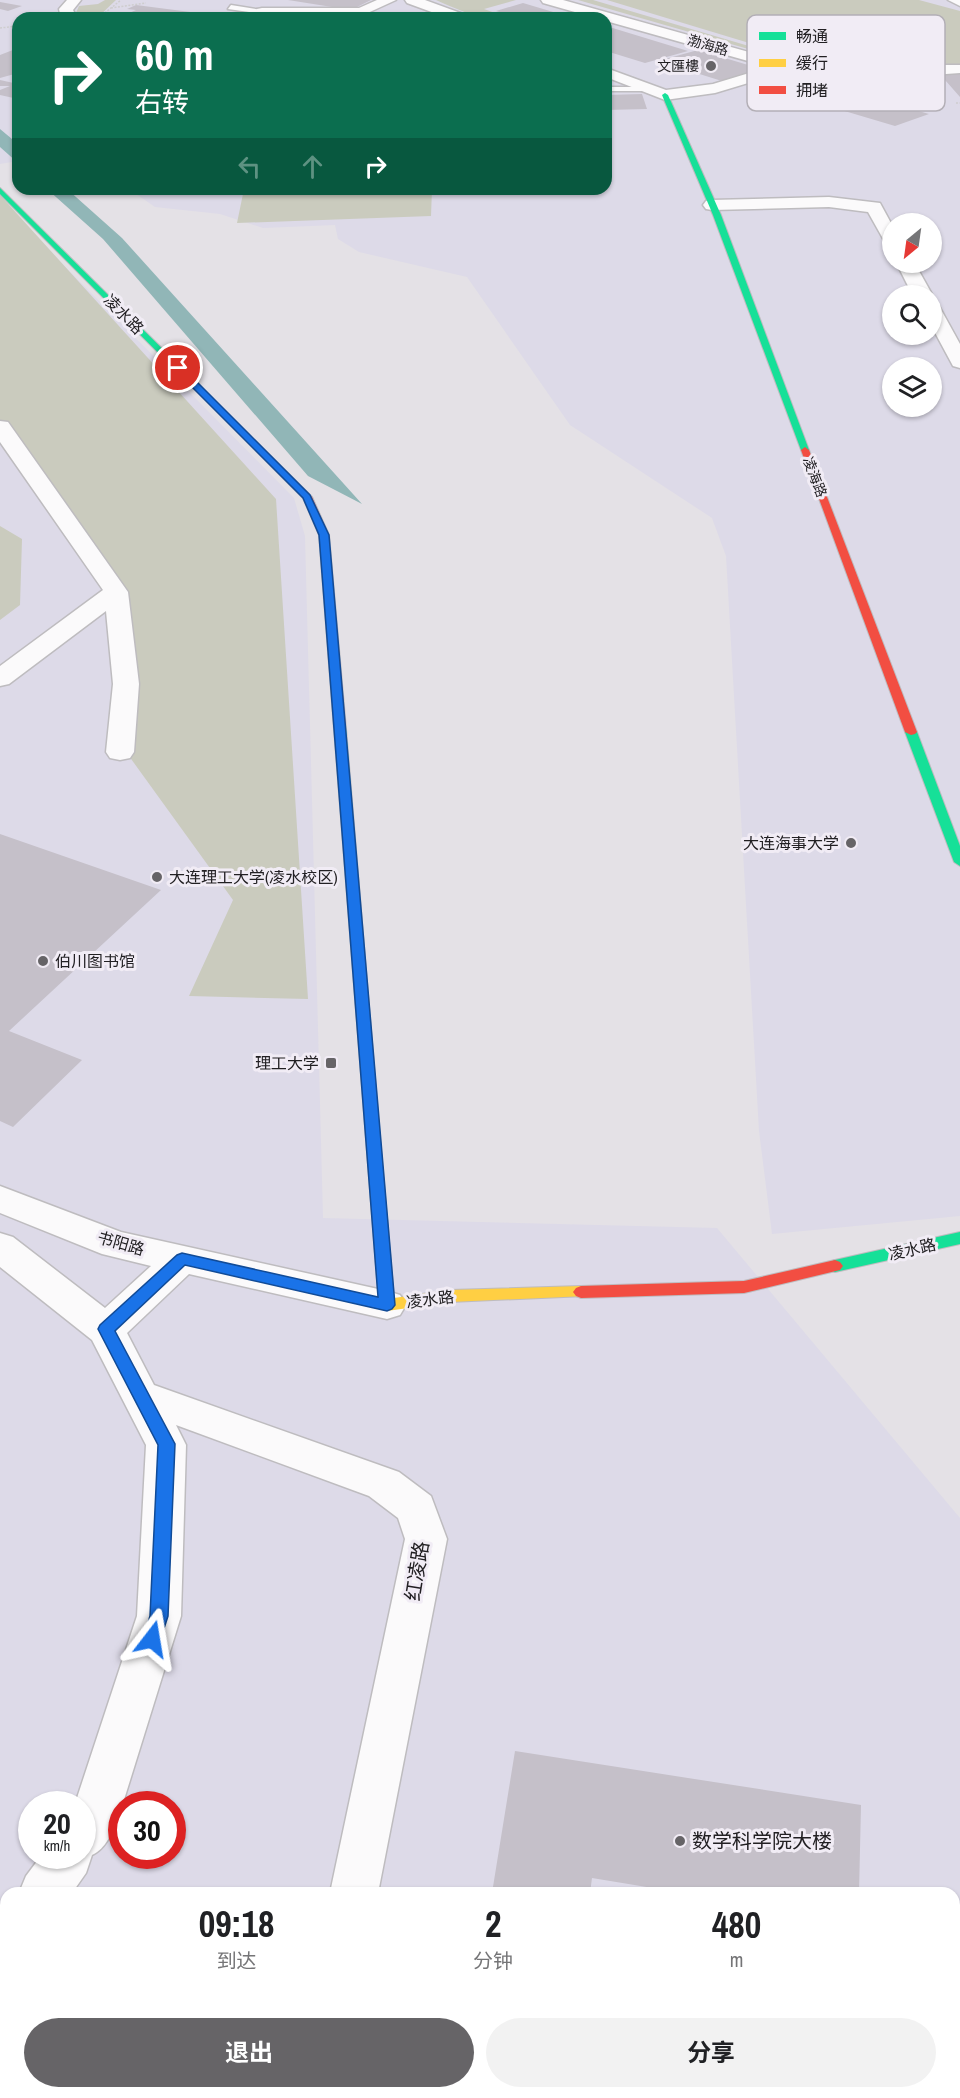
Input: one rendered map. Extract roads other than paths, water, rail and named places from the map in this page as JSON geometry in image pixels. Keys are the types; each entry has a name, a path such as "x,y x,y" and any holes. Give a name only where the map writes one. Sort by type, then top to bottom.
{"street":[{"path":"66,12 66,9 74,0"},
{"path":"361,12 389,0"},
{"path":"412,0 445,12"},
{"name":"渤海路","path":"548,0 590,12"},
{"path":"955,0 960,2"},
{"name":"渤海路","path":"612,18 747,57"},
{"path":"612,74 665,95 715,88 747,79"},
{"name":"凌海路","path":"665,95 712,205 959,854"},
{"name":"凌水路","path":"0,190 307,497 324,535 387,1305 450,1296 744,1287 960,1238"},
{"path":"712,205 829,202 874,207 882,222"},
{"path":"942,329 960,362"},
{"path":"0,427 116,591 126,684 120,752"},
{"path":"0,678 116,591"},
{"name":"书阳路","path":"0,1199 116,1244 387,1305"},
{"path":"0,1246 106,1329 166,1444 159,1616 96,1813"},
{"path":"106,1329 182,1259"},
{"name":"红凌路","path":"141,1396 384,1484 416,1508 426,1539 355,1887"},
{"path":"47,1887 60,1869"}],"lane":[{"path":"231,7 249,12"},
{"path":"612,89 650,89"}],"water":[{"path":"0,129 12,139 12,158 0,147"},
{"path":"54,195 74,195 122,238 362,504 308,476 103,239"}],"place":[{"name":"文匯樓","path":"711,66"},
{"name":"大连海事大学","path":"851,843"},
{"name":"大连理工大学(凌水校区)","path":"157,877"},
{"name":"伯川图书馆","path":"43,961"},
{"name":"理工大学","path":"331,1063"},
{"name":"数学科学院大楼","path":"680,1841"}]}
